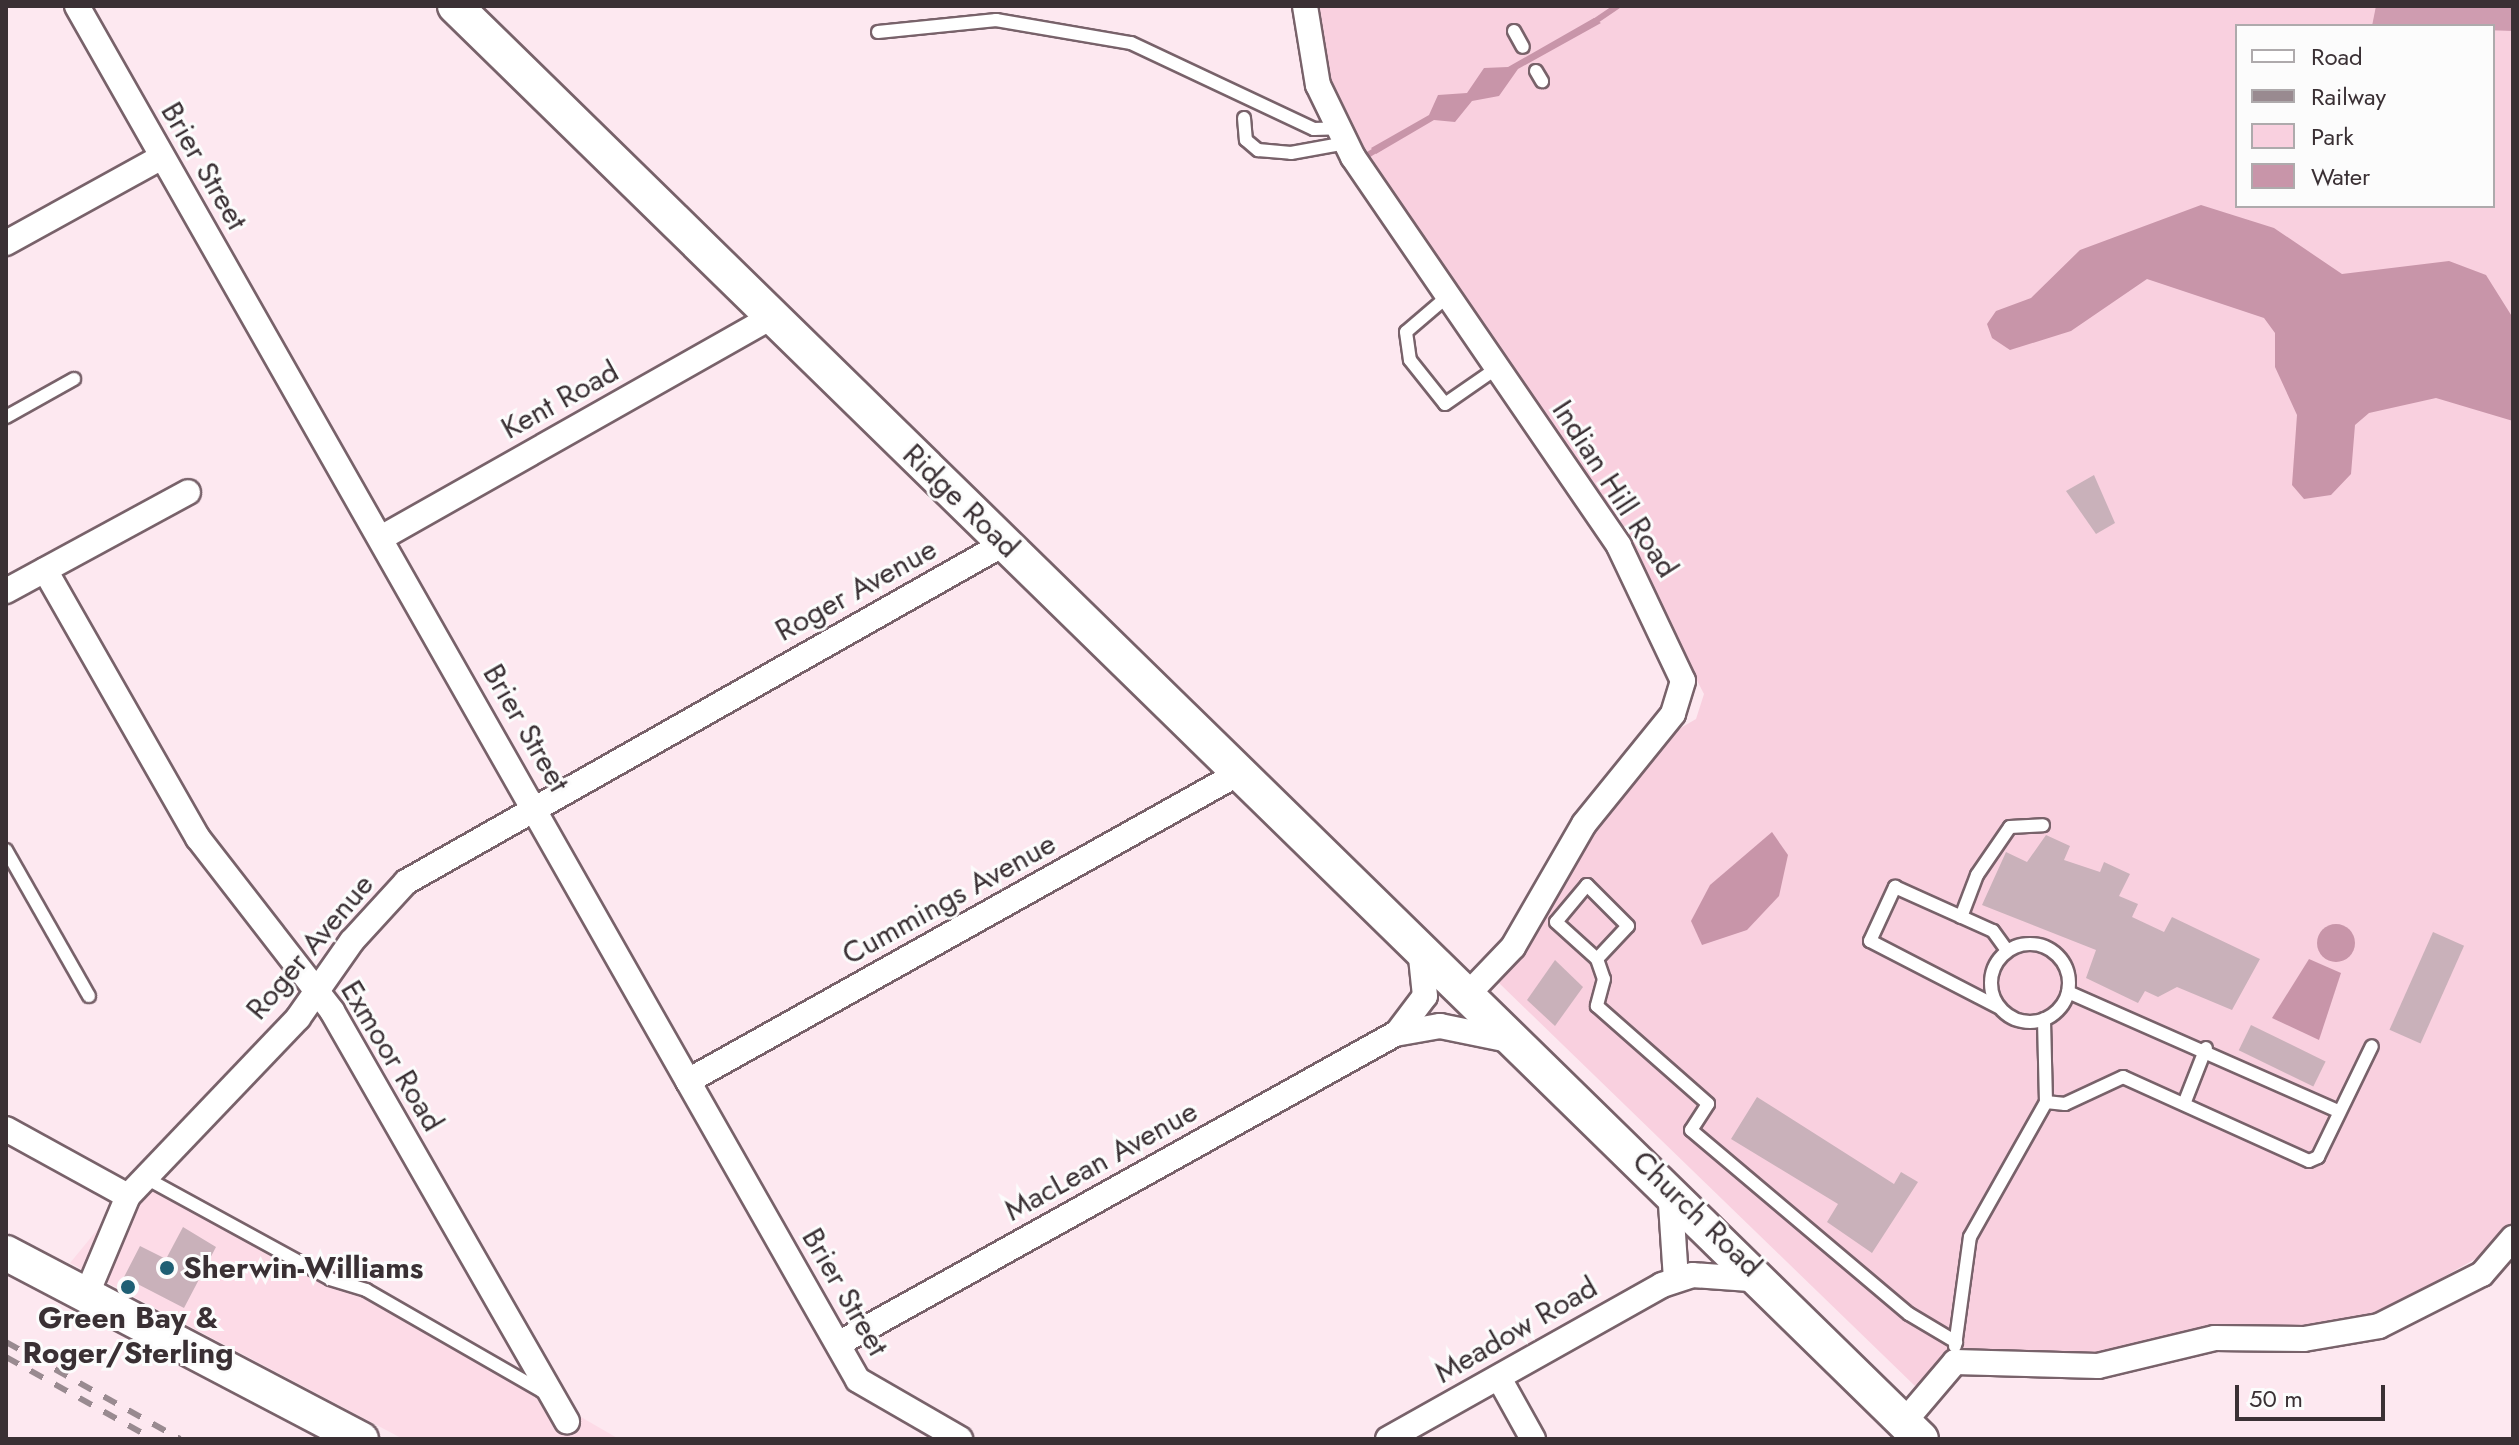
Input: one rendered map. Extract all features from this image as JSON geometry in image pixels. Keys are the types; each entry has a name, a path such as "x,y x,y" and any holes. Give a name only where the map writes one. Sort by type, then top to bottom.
{"street":[{"name":"Brier Street","path":"77,6 838,1344 867,1389 960,1439"},
{"name":"Ridge Road","path":"455,6 771,317 1469,993"},
{"name":"Indian Hill Road","path":"1305,6 1318,85 1342,136 1619,546 1683,681 1673,714 1627,764 1526,926 1469,993"},
{"path":"6,243 162,157"},
{"name":"Kent Road","path":"381,538 771,317"},
{"path":"6,591 188,492"},
{"name":"Roger Avenue","path":"86,1296 136,1186 298,1018 314,989 406,882 1005,543"},
{"name":"Exmoor Road","path":"45,570 198,838 314,989 567,1422"},
{"name":"Cummings Avenue","path":"688,1081 1241,772"},
{"name":"MacLean Avenue","path":"1395,1034 1425,996 1419,944"},
{"name":"Church Road","path":"1469,993 1767,1280 1913,1430"},
{"name":"MacLean Avenue","path":"838,1344 1395,1034 1440,1026 1520,1043"},
{"path":"6,1129 136,1186"},
{"path":"1670,1187 1676,1279"},
{"path":"1913,1430 1955,1352 2098,1366 2215,1338 2343,1335 2405,1317 2462,1287 2513,1238"},
{"path":"6,1253 361,1439"},
{"name":"Meadow Road","path":"1388,1439 1676,1279 1767,1280"},
{"path":"1499,1378 1533,1439"}],"lane":[{"path":"878,32 996,20 1131,43 1314,129 1342,136"},
{"path":"1514,31 1523,47"},
{"path":"1244,118 1246,140 1258,150 1342,136"},
{"path":"1448,296 1406,332 1410,360 1445,404 1497,368"},
{"path":"6,417 74,379"},
{"path":"1961,917 1977,875 2010,827 2043,825"},
{"path":"6,850 89,996"},
{"path":"1550,884 1571,902"},
{"path":"1526,926 1556,922 1587,885 1628,926 1597,959"},
{"path":"2007,950 1993,931 1895,887 1870,941 1998,1007 2019,1021 2044,1019"},
{"path":"1556,922 1597,959 1604,979 1597,1006 1708,1104 1691,1130 1955,1352"},
{"path":"1955,1352 1970,1237 2046,1102 2044,1019 2068,992 2068,971 2056,953 2038,944 2007,950"},
{"path":"1998,1007 1990,983 2007,950"},
{"path":"2068,992 2206,1048 2338,1111"},
{"path":"2046,1102 2065,1104 2123,1077 2309,1161 2318,1157 2372,1046"},
{"path":"2184,1104 2206,1048"},
{"path":"136,1186 330,1279 366,1290 553,1398"}],"shaded area":[{"path":"2376,6 2513,6 2513,31 2495,30 2495,24 2372,24"},
{"path":"139,1179 522,1383 619,1439 403,1439 70,1263"}],"green space":[{"path":"1314,6 2513,6 2513,1223 2484,1254 2378,1314 2346,1322 2093,1356 1962,1351 1915,1386 1498,982 1525,950 1621,785 1665,737 1696,719 1704,694 1608,510 1353,137 1319,49"}],"water":[{"path":"1594,18 1601,23 1518,69 1499,96 1472,101 1455,122 1434,120 1376,154 1371,148 1429,115 1438,95 1467,93 1484,68 1508,67"},
{"path":"2201,205 2274,228 2342,274 2449,261 2486,275 2513,318 2513,421 2436,398 2369,413 2355,425 2351,474 2331,495 2304,499 2292,485 2297,415 2275,367 2275,333 2264,318 2147,279 2071,331 2010,350 1992,338 1987,324 1996,311 2031,298 2080,250"},
{"path":"1772,832 1788,855 1779,896 1747,930 1702,945 1691,921 1710,885"},
{"path":"2336,924 2349,930 2355,943 2349,956 2336,962 2323,956 2317,943 2323,930"},
{"path":"2309,959 2341,973 2319,1040 2272,1018"}],"building":[{"path":"2094,475 2115,523 2096,534 2066,491"},
{"path":"2046,835 2070,846 2064,860 2100,872 2104,862 2130,874 2119,896 2138,904 2132,917 2164,932 2172,917 2260,959 2232,1010 2177,987 2158,997 2145,991 2138,1003 2086,978 2096,950 1982,905 2006,852 2027,862"},
{"path":"2433,932 2464,946 2421,1044 2389,1030"},
{"path":"1555,960 1583,987 1555,1026 1527,1000"},
{"path":"2251,1025 2326,1061 2313,1087 2239,1050"},
{"path":"1757,1097 1894,1184 1901,1172 1918,1182 1872,1253 1827,1222 1838,1204 1731,1139"},
{"name":"Sherwin-Williams","path":"183,1227 216,1247 184,1308 124,1277 140,1246 166,1259"}],"waterway":[{"path":"1591,24 1618,6"},
{"path":"1366,156 1381,147"}],"railway":[{"path":"6,1342 180,1439"},
{"path":"6,1357 153,1439"}],"place":[{"name":"Sherwin-Williams","path":"167,1268"},
{"name":"Green Bay & Roger/Sterling","path":"128,1287"}]}
